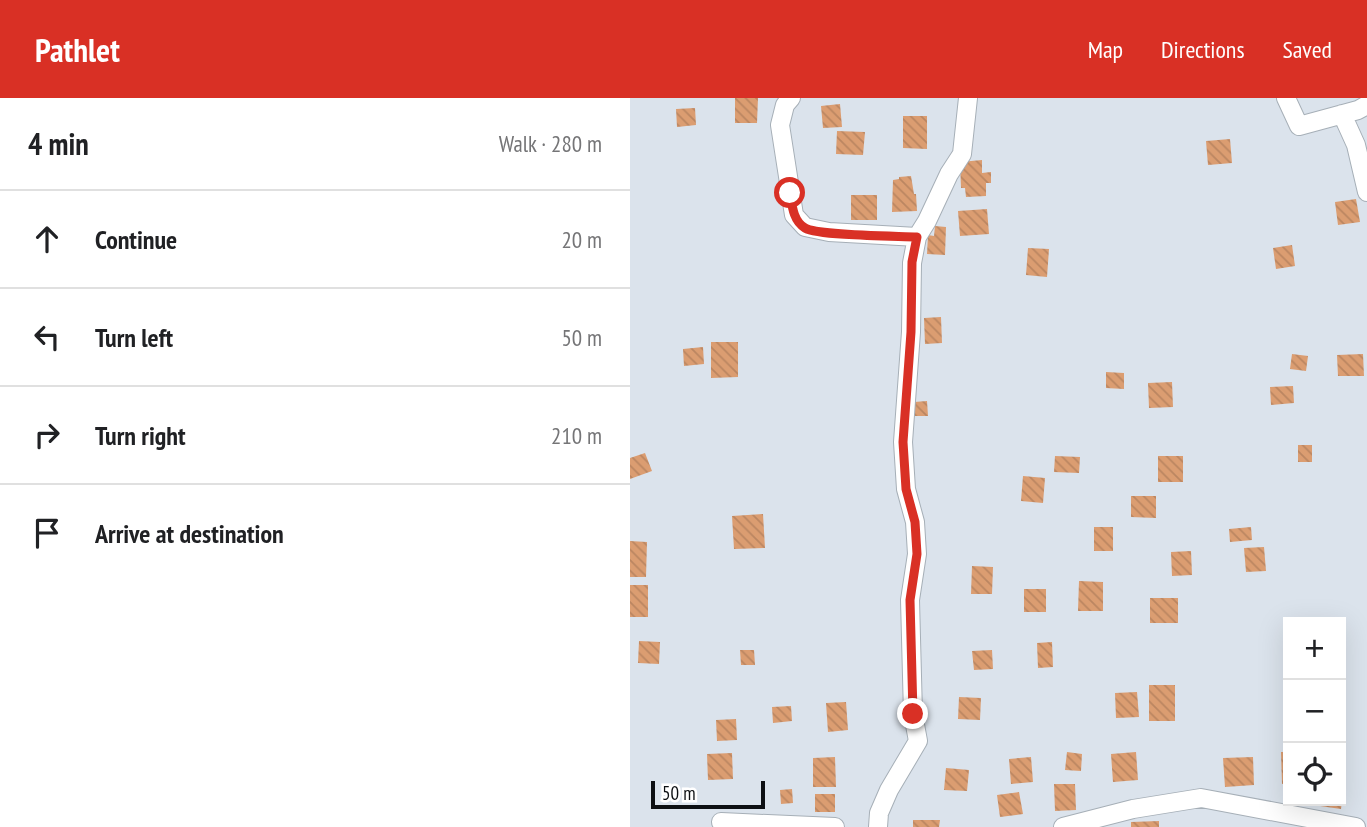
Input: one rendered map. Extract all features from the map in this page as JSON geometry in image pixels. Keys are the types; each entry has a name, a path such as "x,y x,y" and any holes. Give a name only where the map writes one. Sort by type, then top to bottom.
{"street":[{"path":"791,98 785,105 780,125 794,215 805,228 917,237"},
{"path":"878,827 879,813 889,790 918,741 913,714 910,600 917,554 915,522 906,489 903,442 911,332 912,262 917,237 962,154 968,98"},
{"path":"1286,98 1299,125 1342,114 1367,104"},
{"path":"1342,114 1356,145 1367,192"},
{"path":"1063,827 1133,809 1201,798 1356,827"},
{"path":"721,822 835,827"}],"building":[{"path":"735,98 758,98 757,123 735,123"},
{"path":"840,104 842,127 823,128 821,106"},
{"path":"695,108 696,125 677,127 676,109"},
{"path":"903,116 927,116 927,149 903,148"},
{"path":"837,131 865,132 863,155 836,154"},
{"path":"1230,139 1232,163 1208,165 1206,141"},
{"path":"982,160 982,173 991,172 991,183 986,183 986,196 966,197 965,188 961,188 960,162"},
{"path":"911,176 917,211 892,212 893,180"},
{"path":"851,195 877,195 877,220 851,220"},
{"path":"1356,199 1360,222 1338,225 1335,202"},
{"path":"987,209 989,234 960,236 958,211"},
{"path":"935,226 946,227 945,255 927,254 928,235 934,236"},
{"path":"1292,245 1295,266 1276,269 1273,248"},
{"path":"1028,248 1049,249 1047,277 1026,275"},
{"path":"941,317 942,343 925,344 924,318"},
{"path":"711,342 738,342 738,377 711,378"},
{"path":"703,347 704,364 684,366 683,349"},
{"path":"1292,354 1308,356 1306,371 1290,369"},
{"path":"1363,354 1364,376 1338,376 1337,355"},
{"path":"1106,372 1124,373 1124,389 1106,388"},
{"path":"1172,382 1173,407 1149,408 1148,383"},
{"path":"1293,386 1294,403 1271,405 1270,387"},
{"path":"927,401 928,416 915,416 914,402"},
{"path":"1298,445 1312,445 1312,462 1298,462"},
{"path":"645,453 652,471 630,479 630,458"},
{"path":"1055,456 1080,457 1079,473 1054,472"},
{"path":"1158,456 1183,456 1183,482 1158,482"},
{"path":"1023,476 1045,478 1043,503 1021,501"},
{"path":"1131,496 1156,496 1156,518 1131,517"},
{"path":"763,514 765,548 734,549 732,516"},
{"path":"1094,527 1113,527 1113,551 1094,551"},
{"path":"1251,527 1252,540 1230,542 1229,529"},
{"path":"630,541 647,542 646,577 630,577"},
{"path":"1264,547 1266,571 1246,572 1244,548"},
{"path":"1191,551 1192,575 1172,576 1171,552"},
{"path":"972,566 993,567 992,594 971,594"},
{"path":"1079,581 1103,582 1103,611 1078,611"},
{"path":"630,585 648,585 648,617 630,617"},
{"path":"1024,589 1046,589 1046,612 1024,612"},
{"path":"1150,598 1178,598 1178,623 1150,623"},
{"path":"639,641 660,642 659,664 638,663"},
{"path":"1052,642 1053,667 1038,668 1037,643"},
{"path":"740,650 754,650 755,665 741,665"},
{"path":"992,650 993,669 974,670 972,651"},
{"path":"1149,685 1175,685 1175,721 1149,721"},
{"path":"1137,692 1139,717 1116,718 1115,693"},
{"path":"959,697 981,698 980,720 958,719"},
{"path":"846,702 848,730 828,732 826,703"},
{"path":"791,706 792,721 773,723 772,707"},
{"path":"736,719 737,740 717,741 716,720"},
{"path":"1067,752 1082,754 1081,771 1065,770"},
{"path":"1136,752 1138,780 1113,782 1111,754"},
{"path":"1281,752 1283,752 1283,784"},
{"path":"732,753 733,779 708,780 707,754"},
{"path":"835,757 836,787 813,787 813,758"},
{"path":"1031,757 1033,782 1011,784 1009,759"},
{"path":"1253,757 1254,785 1225,787 1223,758"},
{"path":"946,768 969,770 967,791 944,790"},
{"path":"1054,784 1075,784 1076,810 1055,811"},
{"path":"792,789 793,803 781,804 780,790"},
{"path":"1019,792 1023,814 1000,817 997,795"},
{"path":"815,794 835,794 835,812 815,812"},
{"path":"1320,806 1341,806 1341,809"},
{"path":"913,820 940,820 939,827 913,827"},
{"path":"1159,821 1159,827 1131,827 1131,822"}],"route":[{"path":"790,193 794,215 805,228 917,237 912,262 908,394 903,442 906,489 915,522 917,554 910,600 913,714"}]}
